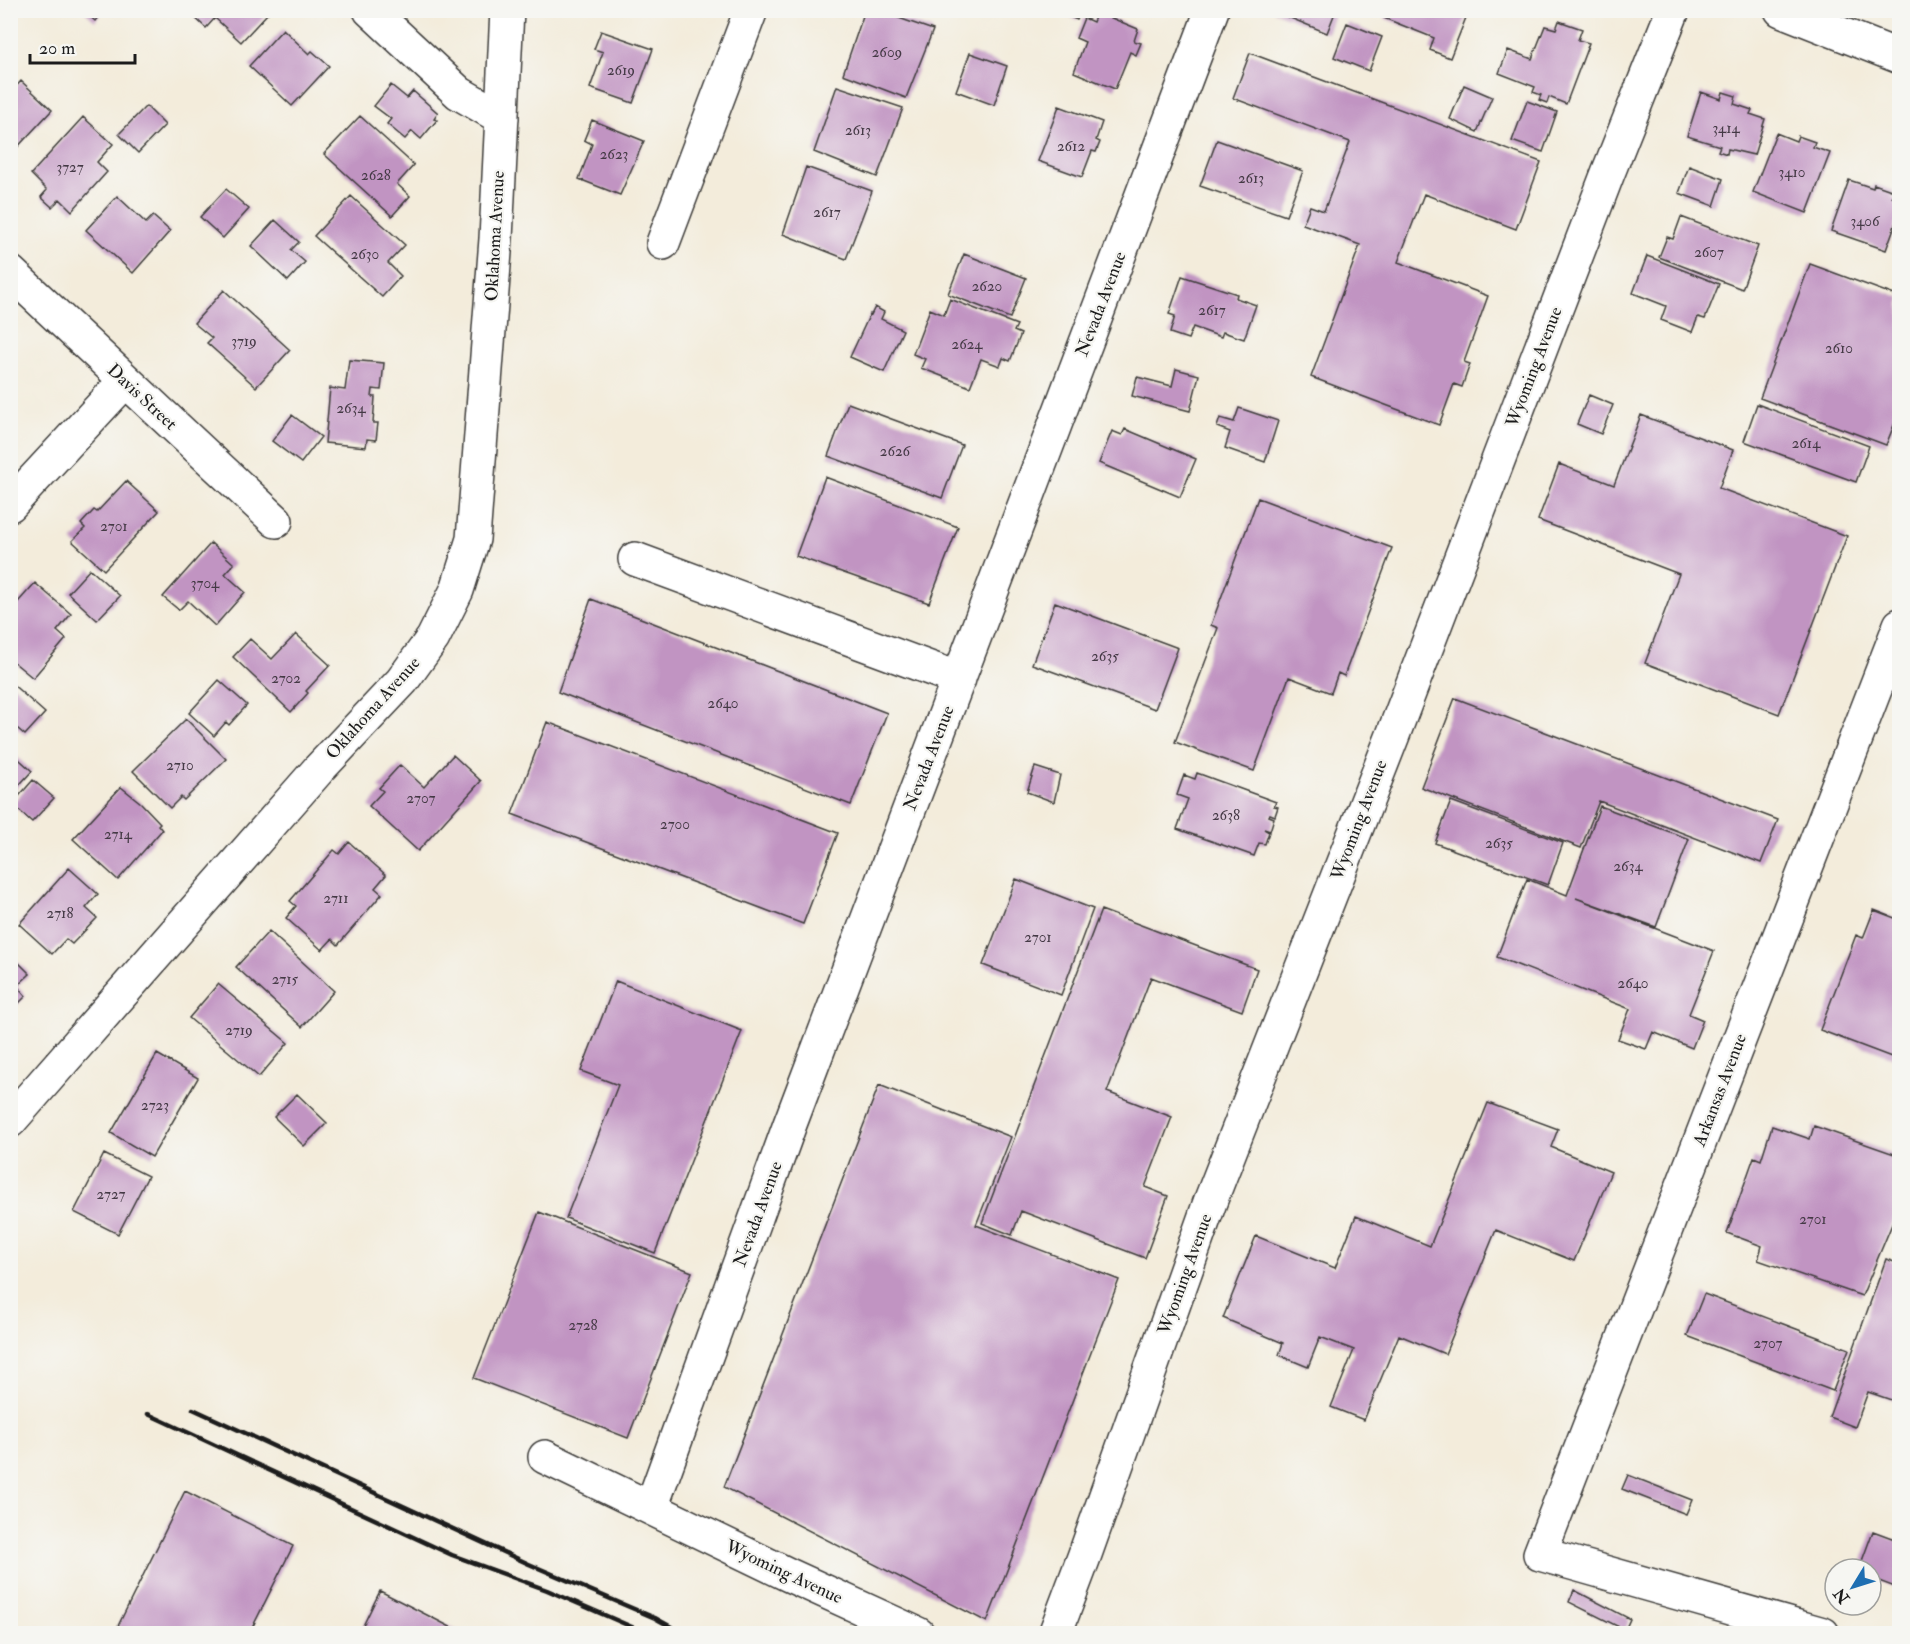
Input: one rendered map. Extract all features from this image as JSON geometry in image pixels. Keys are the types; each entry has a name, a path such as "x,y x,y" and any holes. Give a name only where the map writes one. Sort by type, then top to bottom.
{"street":[{"path":"370,10 459,93 502,118"},
{"name":"Oklahoma Avenue","path":"10,1121 319,769 402,681 433,638 452,600 473,539 496,239 507,10"},
{"path":"663,243 751,10"},
{"name":"Nevada Avenue","path":"651,1508 790,1124 1212,10"},
{"name":"Wyoming Avenue","path":"1055,1634 1210,1202 1673,10"},
{"path":"1781,10 1899,57"},
{"name":"Davis Street","path":"10,272 276,521"},
{"path":"10,505 124,381"},
{"path":"635,559 959,680"},
{"name":"Arkansas Avenue","path":"1823,1634 1540,1554 1655,1263 1785,917 1899,625"},
{"name":"Wyoming Avenue","path":"545,1457 918,1634"}],"building":[{"path":"83,10 104,10 95,21"},
{"path":"195,10 265,10 268,13 241,42 215,18 206,28 191,14"},
{"path":"865,10 876,10 933,30 906,98 843,74"},
{"path":"1054,10 1081,10 1077,20"},
{"path":"1271,10 1336,10 1327,33"},
{"path":"1387,10 1469,10 1450,58 1430,50 1434,38 1384,18"},
{"path":"1097,12 1138,29 1134,41 1141,43 1136,55 1130,52 1115,89 1074,72 1085,42 1076,38 1084,18 1093,22"},
{"path":"1559,21 1582,29 1578,40 1589,43 1566,104 1549,97 1547,103 1539,100 1541,95 1533,92 1535,87 1499,73 1508,50 1532,59 1545,26 1556,29"},
{"path":"1347,23 1382,37 1369,71 1334,57"},
{"path":"283,29 309,54 312,51 329,66 292,106 249,66"},
{"path":"601,31 653,49 633,103 590,88 603,52 594,49"},
{"path":"970,53 1007,66 994,105 956,91"},
{"path":"1250,53 1541,162 1516,229 1424,194 1398,262 1488,296 1464,362 1470,364 1462,387 1454,384 1439,425 1311,377 1360,245 1303,224 1310,206 1324,211 1350,142 1233,98"},
{"path":"21,81 52,110 10,155 10,93"},
{"path":"391,85 407,98 413,91 438,113 434,119 437,120 421,139 412,131 405,139 387,124 391,119 374,106"},
{"path":"1464,85 1492,97 1477,132 1450,119"},
{"path":"837,86 903,108 877,177 814,152"},
{"path":"1701,92 1721,99 1723,92 1736,96 1734,104 1752,110 1750,114 1765,119 1754,155 1728,149 1727,154 1718,151 1720,146 1687,136"},
{"path":"1527,101 1557,112 1543,152 1512,141"},
{"path":"146,106 165,125 138,153 119,134"},
{"path":"1059,106 1102,122 1096,140 1100,142 1096,152 1092,151 1082,177 1038,161"},
{"path":"360,116 414,165 397,184 410,196 392,216 324,154"},
{"path":"83,117 113,144 97,162 107,172 72,211 60,199 52,207 41,197 47,190 31,174"},
{"path":"592,120 644,141 620,195 579,179 592,144 584,140"},
{"path":"1776,133 1796,141 1798,136 1815,142 1813,147 1830,153 1807,213 1753,192"},
{"path":"1217,140 1303,171 1286,216 1200,186"},
{"path":"1689,166 1723,179 1714,206 1679,193"},
{"path":"806,167 872,191 846,259 783,234"},
{"path":"1849,180 1873,188 1874,184 1894,191 1892,197 1900,200 1900,211 1886,250 1831,231"},
{"path":"226,189 249,209 223,238 200,217"},
{"path":"117,196 146,223 153,216 170,231 133,273 86,230"},
{"path":"351,196 405,245 388,263 401,276 382,297 314,236"},
{"path":"1681,217 1758,246 1742,289 1659,257 1667,237 1673,239"},
{"path":"275,220 299,242 291,250 305,262 288,281 251,246"},
{"path":"964,254 1026,278 1010,318 948,294"},
{"path":"1647,256 1719,284 1705,319 1698,317 1692,332 1661,320 1666,306 1633,293"},
{"path":"1810,264 1900,297 1900,410 1886,445 1760,398"},
{"path":"1182,276 1237,294 1236,298 1256,305 1244,339 1223,332 1221,337 1193,327 1188,339 1170,333 1175,316 1169,314"},
{"path":"224,290 290,350 256,387 207,343 212,338 194,323"},
{"path":"950,299 1017,325 1014,331 1021,334 1010,361 1003,358 1000,366 981,359 970,387 921,368 925,359 913,354 930,309 944,315"},
{"path":"875,307 884,312 881,319 903,330 884,372 850,357"},
{"path":"349,360 384,363 381,390 373,389 372,397 375,397 373,423 378,423 376,440 367,439 366,447 325,443 330,388 345,390"},
{"path":"1176,369 1199,375 1190,411 1132,396 1137,377 1172,386"},
{"path":"1589,395 1613,405 1601,434 1577,424"},
{"path":"848,403 962,445 942,498 828,456"},
{"path":"1757,404 1869,446 1856,482 1744,441"},
{"path":"1239,408 1278,421 1265,462 1225,448 1230,432 1217,427 1220,418 1234,422"},
{"path":"292,415 321,437 301,463 272,441"},
{"path":"1641,415 1733,450 1719,488 1847,536 1779,714 1645,663 1679,574 1538,520 1559,464 1614,485"},
{"path":"1125,429 1196,459 1180,497 1099,463 1112,431 1122,435"},
{"path":"825,477 958,527 929,603 796,556"},
{"path":"126,481 159,511 104,570 72,541 85,528 81,524 94,510 97,512"},
{"path":"1258,498 1392,548 1344,676 1338,673 1331,693 1289,677 1254,771 1175,742 1218,628 1211,625"},
{"path":"211,543 234,564 225,574 245,592 215,626 188,601 179,610 163,597"},
{"path":"90,569 120,596 97,620 68,593"},
{"path":"35,583 71,614 57,631 66,639 33,678 10,659 10,611"},
{"path":"591,599 887,713 851,805 558,692"},
{"path":"1055,602 1178,648 1155,709 1032,664"},
{"path":"296,634 330,665 306,691 308,693 291,712 233,657 250,639 272,659"},
{"path":"219,680 247,705 229,725 226,722 214,736 189,713"},
{"path":"10,682 45,713 25,735 10,722"},
{"path":"1455,698 1778,820 1761,863 1599,801 1581,848 1421,787"},
{"path":"186,719 226,759 184,800 181,797 170,808 133,771"},
{"path":"547,722 838,833 803,924 512,814"},
{"path":"10,751 32,771 10,795"},
{"path":"453,755 481,781 418,851 369,806 383,791 379,788 400,765 424,787"},
{"path":"1035,767 1060,775 1054,802 1027,792"},
{"path":"1197,773 1276,802 1274,806 1278,807 1275,816 1270,814 1269,816 1274,818 1270,831 1264,829 1269,832 1265,844 1259,843 1254,856 1177,829 1188,799 1177,795 1184,775 1195,779"},
{"path":"33,780 54,798 32,822 12,804"},
{"path":"121,787 141,803 160,823 158,825 162,830 118,880 73,839"},
{"path":"1451,801 1563,843 1548,885 1435,843"},
{"path":"1600,806 1689,839 1656,927 1576,898 1714,951 1689,1014 1703,1020 1692,1048 1653,1032 1646,1049 1618,1039 1630,1009 1497,957 1527,879 1567,895"},
{"path":"349,842 386,875 375,888 382,894 338,945 332,939 322,950 286,918 296,906 290,901 334,850 339,854"},
{"path":"69,868 98,894 86,908 97,918 72,944 66,939 52,954 19,924"},
{"path":"1016,879 1093,909 1061,995 983,965"},
{"path":"1101,910 1257,969 1242,1011 1151,977 1107,1092 1172,1117 1145,1187 1168,1196 1145,1258 1021,1211 1012,1235 982,1223"},
{"path":"1874,910 1900,920 1900,1071 1894,1068 1898,1056 1895,1055 1894,1058 1820,1030 1856,935 1863,938"},
{"path":"269,931 334,991 302,1027 236,967"},
{"path":"10,954 30,974 17,986 26,996 13,1009 10,1006"},
{"path":"616,981 742,1031 655,1253 566,1218 618,1085 581,1071"},
{"path":"218,984 288,1043 259,1077 189,1018"},
{"path":"157,1054 198,1078 152,1157 111,1133"},
{"path":"879,1085 1011,1137 976,1225 1119,1280 987,1622 724,1487"},
{"path":"297,1094 327,1123 304,1146 274,1117"},
{"path":"1488,1103 1558,1129 1551,1147 1611,1172 1574,1261 1496,1230 1445,1354 1399,1335 1364,1420 1331,1407 1354,1350 1320,1337 1308,1367 1279,1355 1283,1343 1223,1318 1256,1236 1335,1268 1356,1216 1430,1246"},
{"path":"1772,1126 1810,1139 1814,1126 1900,1156 1900,1205 1862,1296 1758,1260 1762,1246 1727,1233 1754,1157 1761,1160"},
{"path":"104,1154 148,1176 118,1234 74,1212"},
{"path":"539,1212 692,1272 628,1438 474,1378"},
{"path":"1886,1259 1900,1264 1900,1403 1868,1392 1855,1427 1829,1417"},
{"path":"1704,1294 1849,1349 1833,1391 1687,1336"},
{"path":"1628,1475 1692,1500 1686,1514 1622,1489"},
{"path":"185,1491 293,1546 249,1634 114,1634"},
{"path":"1873,1531 1900,1541 1900,1589 1883,1583 1883,1557 1863,1557"},
{"path":"1574,1590 1630,1619 1625,1630 1569,1602"},
{"path":"380,1591 464,1634 359,1634"},
{"path":"1738,1619 1750,1625 1747,1630 1754,1634 1730,1634"}],"railway":[{"path":"193,1409 529,1564 655,1618 684,1634"},
{"path":"148,1414 452,1555 547,1590 648,1634"}]}
